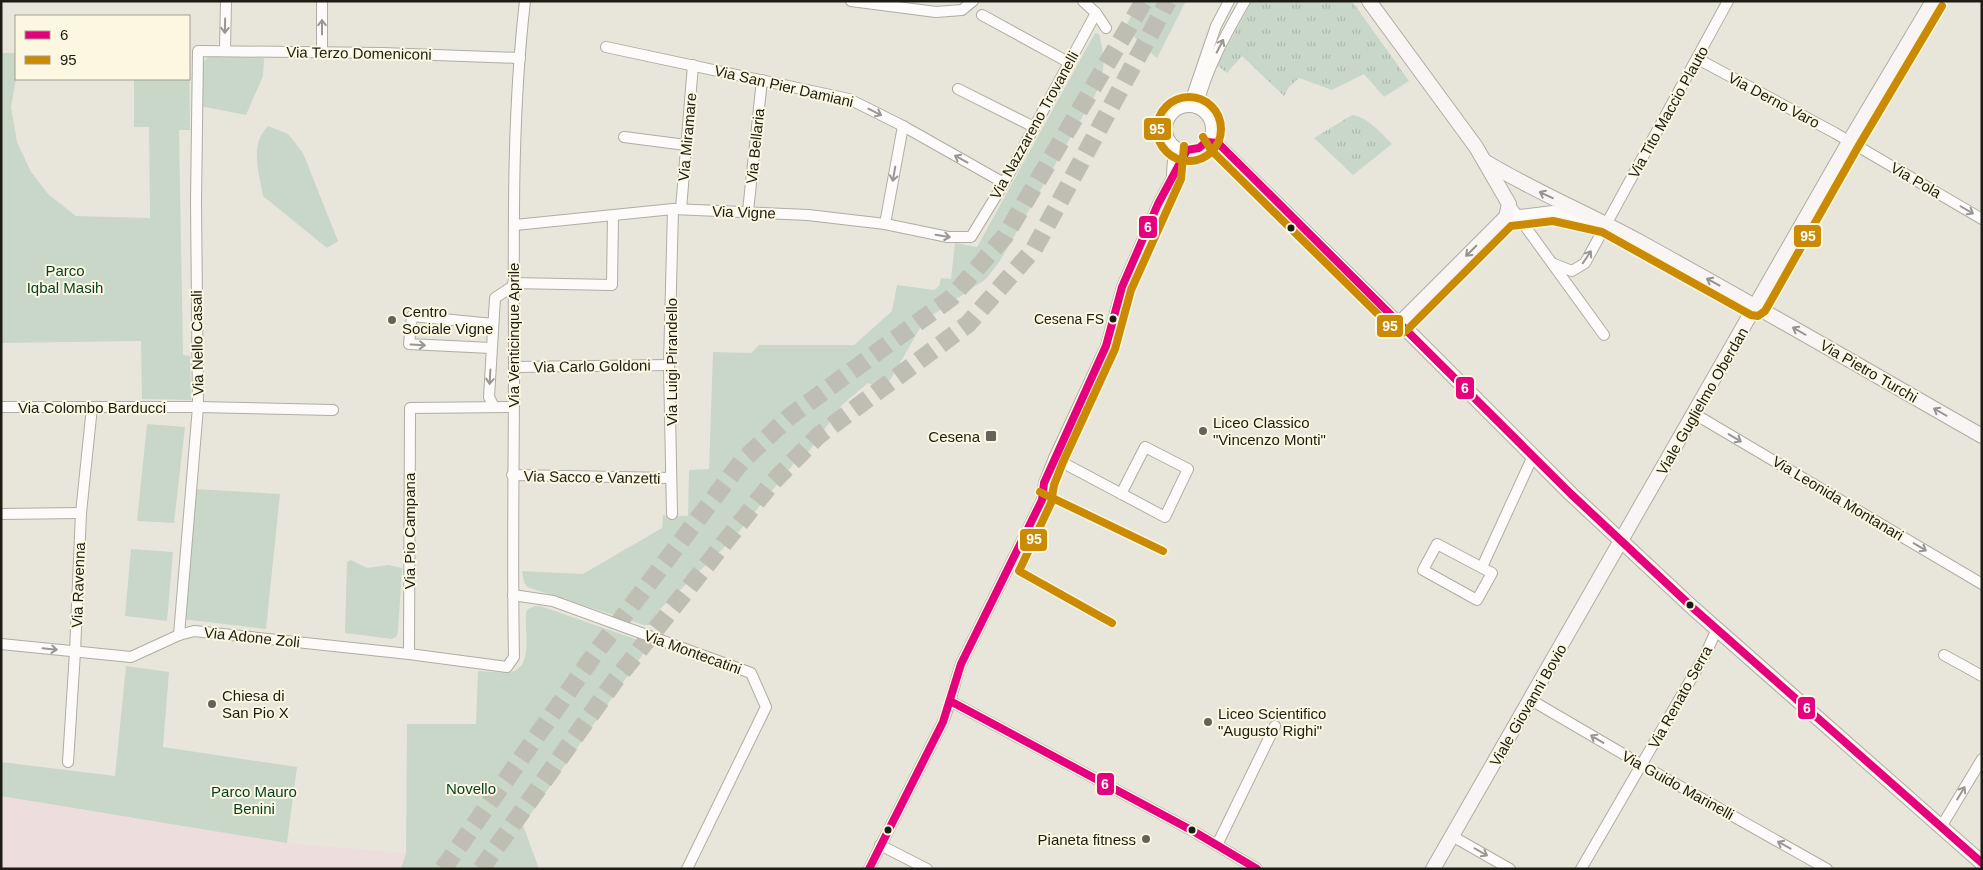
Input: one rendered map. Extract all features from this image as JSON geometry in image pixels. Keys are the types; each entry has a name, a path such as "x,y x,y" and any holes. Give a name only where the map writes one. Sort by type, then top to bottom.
{"main road":[{"path":"1369,1 1486,161 1511,212 1400,323 1621,541 1982,863"},
{"name":"Viale Guglielmo Oberdan","path":"1621,541 1849,142 1933,1"},
{"name":"Via Pietro Turchi","path":"1486,161 1524,184 1606,223 1756,306 1982,436"},
{"name":"Viale Giovanni Bovio","path":"1433,869 1621,541"}],"street":[{"path":"225,50 226,1"},
{"path":"322,1 322,52"},
{"name":"Via Venticinque Aprile","path":"508,668 514,657 512,475 513,284 520,58 525,1"},
{"path":"851,1 936,12 962,10 973,1"},
{"path":"1083,1 1096,13 1106,28"},
{"path":"1192,107 1193,93 1216,26 1229,1"},
{"path":"1192,107 1216,55 1245,1"},
{"name":"Via Tito Maccio Plauto","path":"1554,264 1572,271 1585,263 1728,1"},
{"name":"Via Nazzareno Trovanelli","path":"971,237 1004,183 1096,13"},
{"path":"982,15 1068,62"},
{"name":"Via San Pier Damiani","path":"606,47 849,99 903,126 1004,183"},
{"name":"Via Terzo Domeniconi","path":"198,51 322,52 520,58"},
{"name":"Via Nello Casali","path":"179,635 198,406 196,211 198,51"},
{"name":"Via Derno Varo","path":"1698,59 1849,142"},
{"name":"Via Miramare","path":"677,209 686,145 693,65"},
{"name":"Via Bellaria","path":"748,211 762,80"},
{"path":"958,89 1034,127"},
{"path":"1171,176 1174,145 1169,136 1169,121 1175,112 1192,107 1206,114 1211,124 1211,132 1206,142 1199,148 1187,150 1174,145"},
{"path":"885,224 903,126"},
{"path":"1211,132 1218,143 1400,323"},
{"path":"624,137 686,145"},
{"path":"1206,142 1218,143"},
{"name":"Via Pola","path":"1849,142 1982,219"},
{"path":"869,869 944,722 952,702 955,681 961,664 1042,500 1044,483 1054,458 1106,346 1122,287 1171,176 1187,150"},
{"name":"Via Vigne","path":"515,225 677,209 808,215 885,224 948,237 971,237"},
{"name":"Via Luigi Pirandello","path":"672,514 669,365 677,209"},
{"path":"1511,212 1553,212 1606,223"},
{"path":"1511,212 1554,264 1604,335"},
{"path":"513,407 494,407 489,397 495,298 513,284 612,286 612,216"},
{"path":"491,348 409,344 412,316 493,324"},
{"name":"Via Carlo Goldoni","path":"514,367 669,365"},
{"name":"Via Colombo Barducci","path":"1,407 198,406 333,410"},
{"name":"Via Ravenna","path":"68,762 81,513 92,407"},
{"name":"Via Pio Campana","path":"409,654 410,408 494,407"},
{"name":"Via Leonida Montanari","path":"1694,413 1982,584"},
{"path":"1054,458 1121,494 1165,517 1188,469 1145,447 1121,494"},
{"path":"1482,567 1533,456"},
{"name":"Via Sacco e Vanzetti","path":"512,475 671,478"},
{"path":"1,514 81,513"},
{"path":"1437,544 1482,567 1492,572 1478,600 1423,570 1437,544"},
{"name":"Via Montecatini","path":"513,595 553,601 751,673 766,706 687,869"},
{"name":"Via Renato Serra","path":"1582,869 1705,655 1718,629"},
{"name":"Via Adone Zoli","path":"1,644 130,657 179,635 194,631 409,654 508,668"},
{"path":"1944,656 1982,676"},
{"name":"Via Guido Marinelli","path":"1531,700 1827,869"},
{"path":"952,702 1217,845 1257,869"},
{"path":"1217,845 1276,726"},
{"path":"1941,827 1982,759"},
{"path":"1452,836 1510,869"},
{"path":"880,846 927,869"}],"shaded area":[{"path":"1,796 287,843 406,853 401,869 1,869"}],"green space":[{"path":"1139,1 1186,1 1157,58 1138,41 1126,26"},
{"path":"1252,1 1352,1 1409,81 1384,97 1364,74 1332,90 1299,78 1289,87 1284,96 1242,56 1227,73 1217,65"},
{"path":"1095,33 1099,34 1104,64 1102,77 1096,93 1000,261 986,279 924,321 885,389 868,383 842,405 810,450 796,461 733,539 656,613 661,618 651,625 644,625 527,587 522,571 583,574 662,528 663,515 688,516 689,470 709,469 713,352 751,353 759,345 854,345 892,311 897,285 934,290 939,286 941,278 951,279 955,243 977,247"},
{"name":"Parco Iqbal Masih","path":"1,53 15,53 16,80 11,107 17,142 31,172 49,195 76,216 150,218 149,127 134,127 134,80 189,80 190,130 179,130 183,355 190,356 191,400 142,399 141,341 1,343"},
{"path":"209,57 264,58 263,76 246,115 200,106 200,72"},
{"path":"1352,115 1369,122 1392,144 1353,175 1314,138"},
{"path":"268,126 288,134 303,153 338,241 327,248 263,196 257,150 262,133"},
{"path":"147,424 185,427 174,523 137,521"},
{"path":"194,489 280,494 266,629 182,619"},
{"path":"131,549 173,552 167,621 125,616"},
{"path":"351,560 367,568 388,565 402,568 398,632 396,637 392,639 345,633 347,562"},
{"name":"Novello","path":"540,606 650,644 523,825 539,869 401,869 406,853 407,724 476,724 478,671 507,672 514,671 520,667 526,654 526,613 528,609"},
{"name":"Parco Mauro Benini","path":"126,666 169,672 163,747 297,767 287,843 1,796 1,762 115,776"}],"tunnel":[{"path":"443,869 594,655 742,461 789,417 951,298 1005,236 1144,1"},
{"path":"481,869 614,682 771,484 818,436 968,324 1034,249 1168,1"}],"transit line":[{"name":"95","path":"1203,137 1211,150 1397,333 1407,330 1511,226 1553,221 1602,232 1751,315 1758,316 1765,311 1858,147 1942,6"},
{"name":"95","path":"1189,97 1207,103 1215,111 1221,129 1215,147 1207,155 1189,161 1171,155 1163,147 1157,129 1163,111 1171,103 1189,97"},
{"name":"6","path":"869,869 943,722 961,664 1042,500 1044,483 1106,346 1122,287 1158,204 1187,150 1199,148 1206,142 1218,143 1571,494 1693,608 1982,863"},
{"name":"95","path":"1112,623 1019,571 1051,503 1054,485 1063,462 1115,349 1131,290 1181,179 1184,146"},
{"name":"95","path":"1040,492 1163,551"},
{"name":"6","path":"952,702 1193,831 1257,869"}],"place":[{"name":"Cesena FS","path":"1113,319"},
{"name":"Centro Sociale Vigne","path":"392,320"},
{"name":"Liceo Classico \"Vincenzo Monti\"","path":"1203,431"},
{"name":"Cesena","path":"991,436"},
{"name":"Chiesa di San Pio X","path":"212,704"},
{"name":"Liceo Scientifico \"Augusto Righi\"","path":"1208,722"},
{"name":"Pianeta fitness","path":"1146,839"}]}
